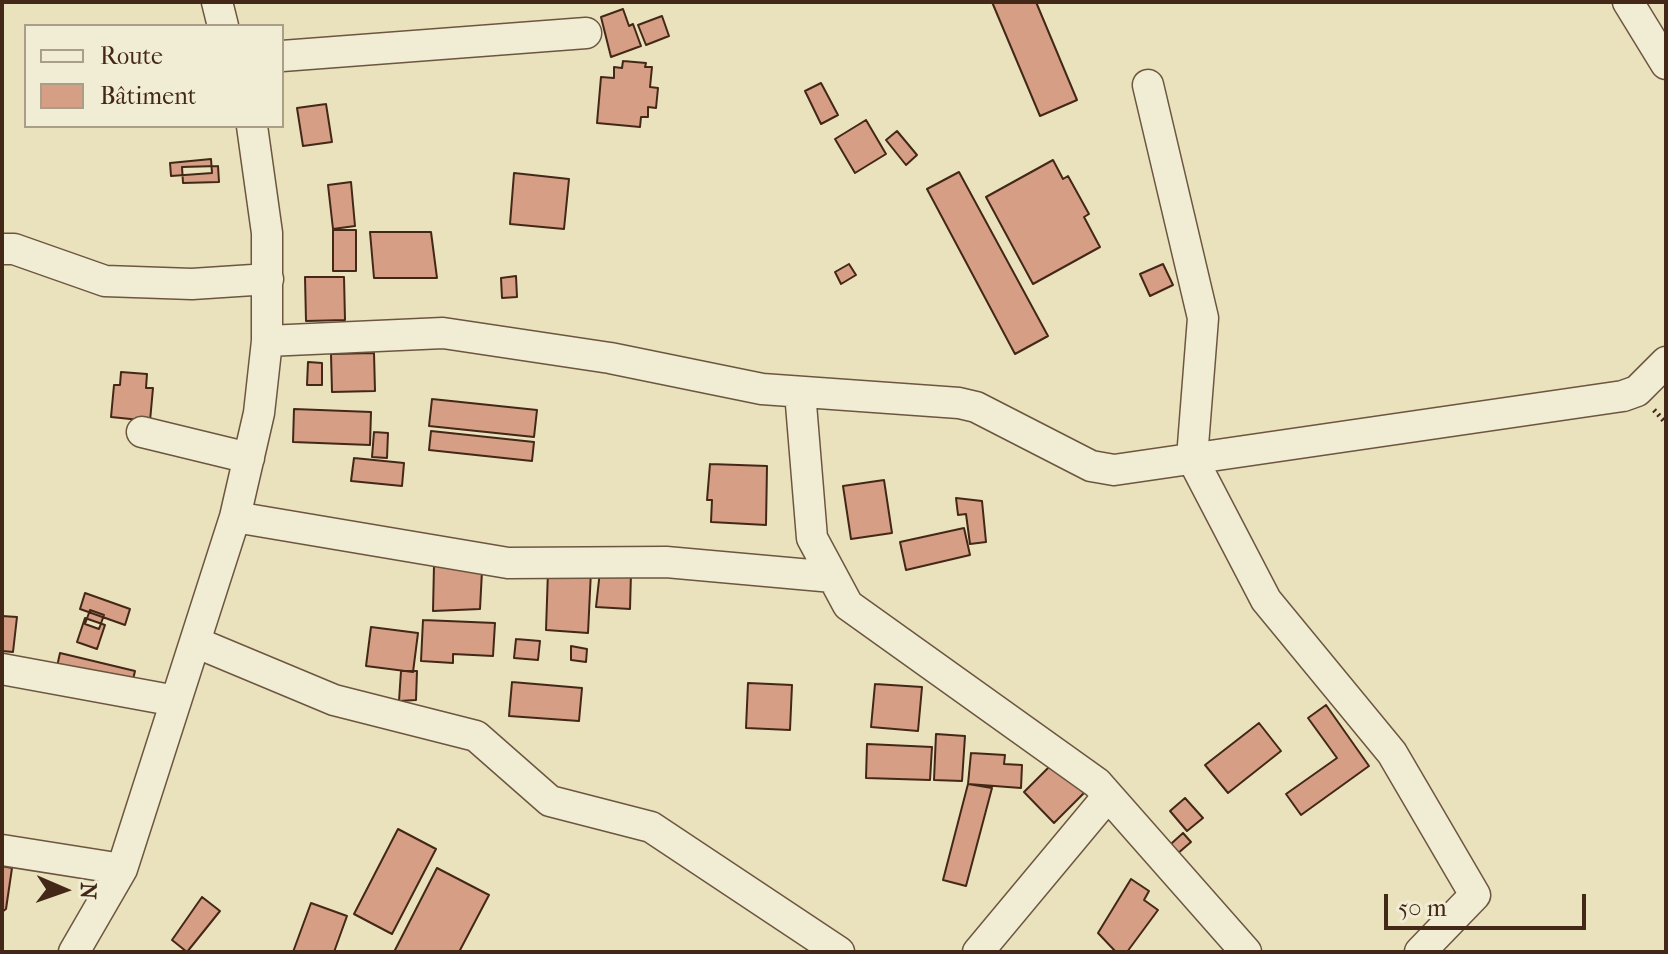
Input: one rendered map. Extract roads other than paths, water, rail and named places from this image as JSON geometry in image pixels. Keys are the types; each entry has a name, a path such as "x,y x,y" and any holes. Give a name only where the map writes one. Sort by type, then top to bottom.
{"street":[{"path":"217,2 222,24"},
{"path":"1628,2 1666,64"},
{"path":"284,56 586,33"},
{"path":"1148,85 1203,318 1192,458 1266,600 1392,753 1475,895 1420,952"},
{"path":"74,952 122,869 235,517 259,413 267,341 267,233 252,128"},
{"path":"2,249 14,249 105,281 192,284 268,279"},
{"path":"267,341 443,333 610,358 762,389 976,407 1091,466 1114,470 1623,396 1637,391 1666,362"},
{"path":"800,392 812,538 848,605 1097,783 1231,946"},
{"path":"142,432 249,458"},
{"path":"235,517 508,563 666,562 833,577"},
{"path":"195,642 334,700 476,736 550,801 651,827 839,952"},
{"path":"2,669 176,701"},
{"path":"978,952 1108,796"},
{"path":"2,850 122,869"}]}
